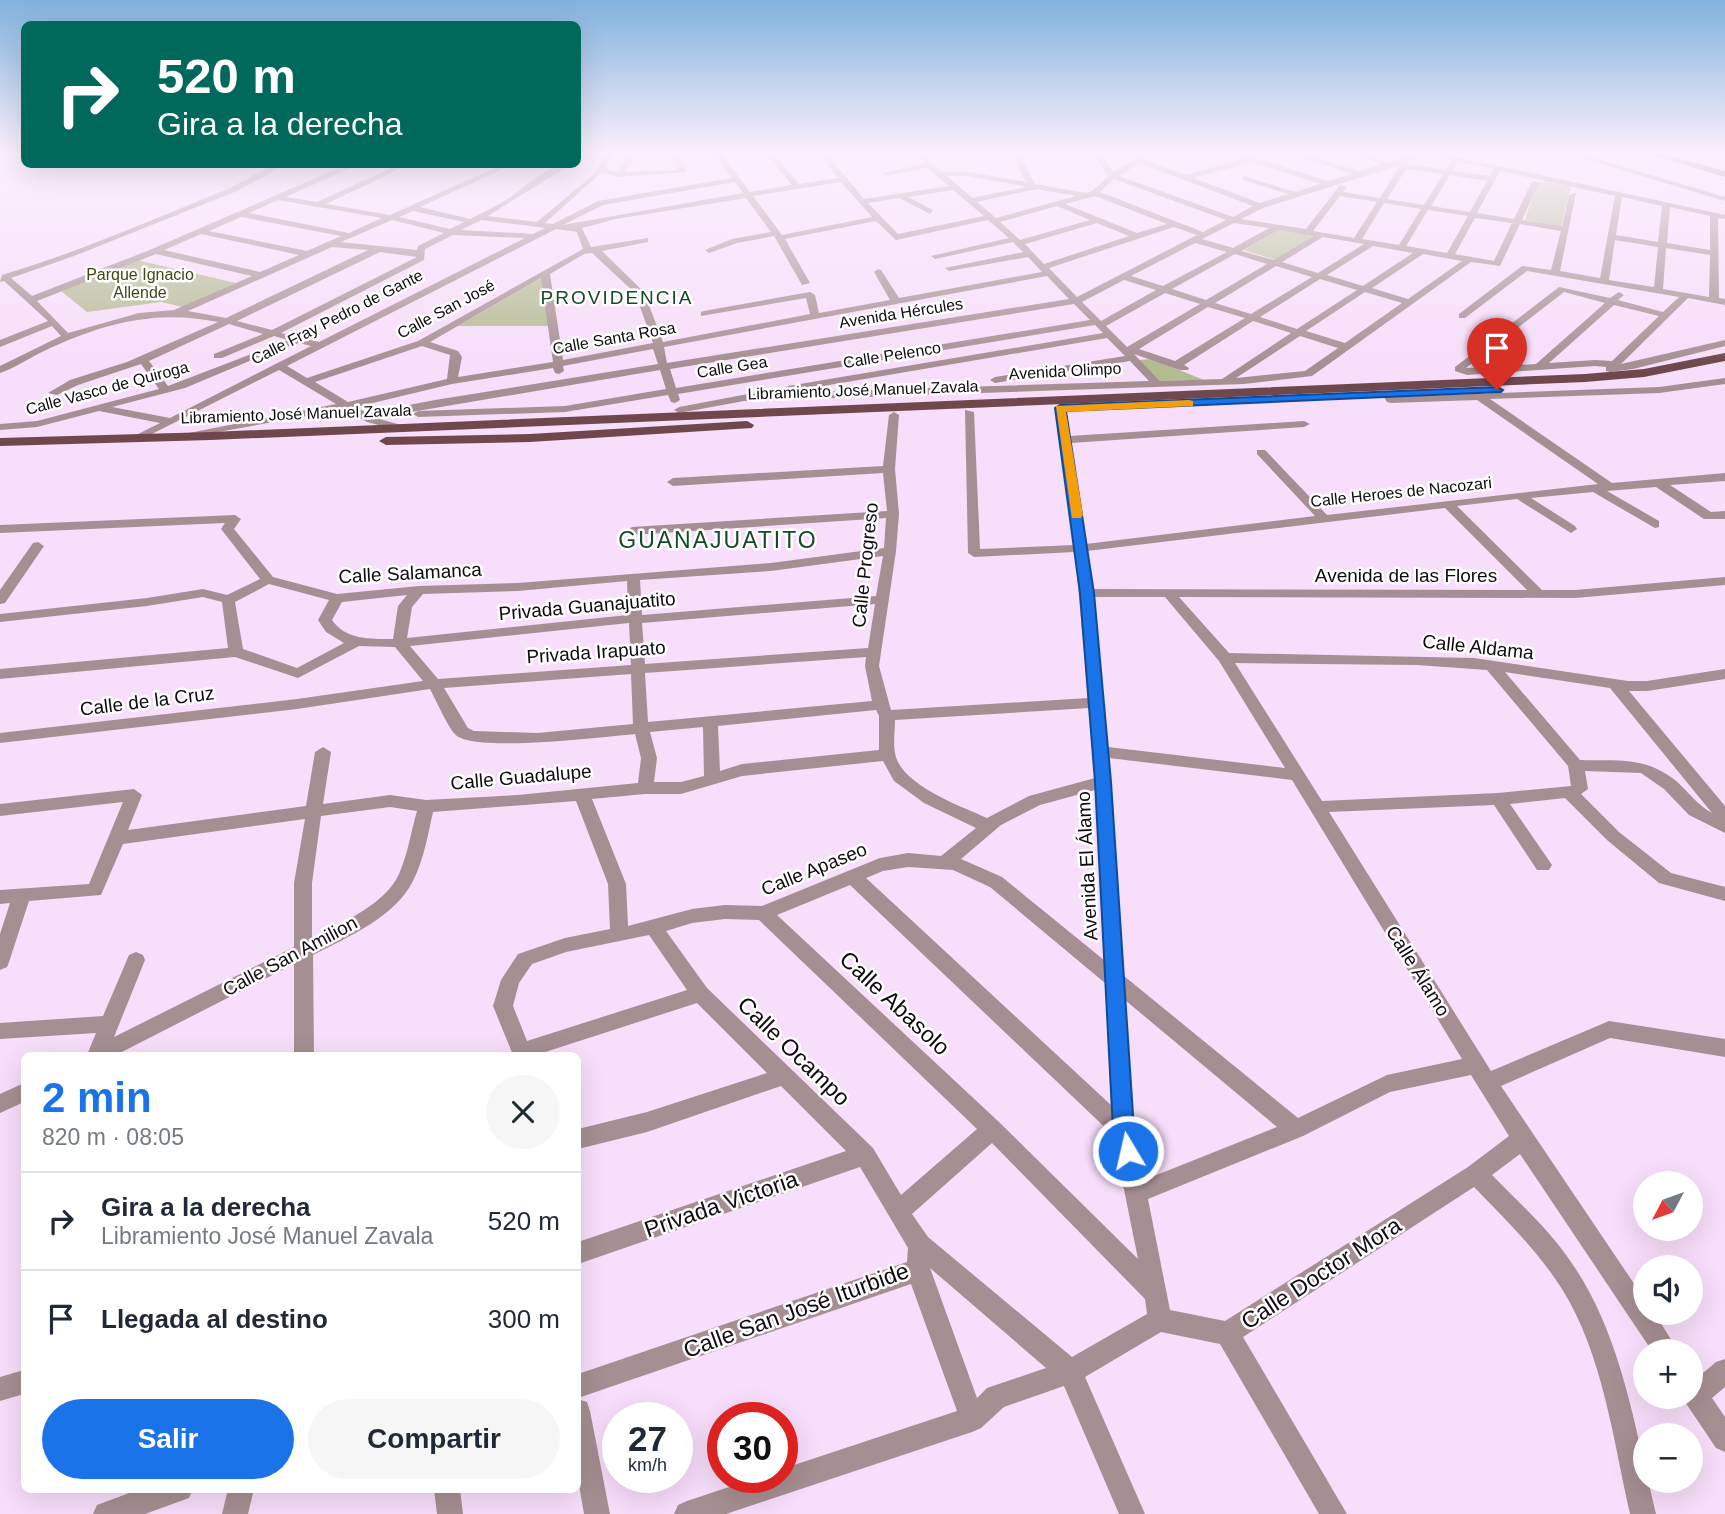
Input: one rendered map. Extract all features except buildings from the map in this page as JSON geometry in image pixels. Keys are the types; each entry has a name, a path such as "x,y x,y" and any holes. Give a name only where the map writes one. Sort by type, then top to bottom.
{"main road":[{"name":"Libramiento José Manuel Zavala","path":"0,442 186,437 679,413 1586,378 1644,373 1725,357"},
{"name":"Libramiento José Manuel Zavala","path":"0,454 131,447 530,438 970,412 1061,398 1389,397 1553,388 1661,378 1725,368"},
{"path":"616,418 595,422 587,429 617,433"},
{"path":"530,438 555,429 549,423 536,421"}],"street":[{"path":"2,278 146,224"},
{"path":"31,300 216,224"},
{"path":"290,224 349,235"},
{"path":"0,370 67,338 120,320 175,313 375,224"},
{"path":"417,224 451,232 531,236"},
{"path":"218,356 271,334 421,258 421,248 465,224"},
{"path":"528,224 580,230 590,250 598,252 639,292 659,345 658,350 679,413"},
{"name":"Calle Fray Pedro de Gante","path":"138,438 557,224"},
{"path":"571,229 602,224"},
{"path":"771,224 805,283"},
{"path":"709,250 845,224"},
{"path":"883,224 896,237 968,224"},
{"path":"998,224 1156,382"},
{"path":"1029,254 950,271 935,256 1016,241 1084,224"},
{"path":"1107,224 1139,237"},
{"path":"1174,224 1199,238 1234,251 1410,302"},
{"name":"Calle Santa Rosa","path":"186,437 384,398 452,381 815,316 864,321 896,301 1046,270 1174,224"},
{"name":"Avenida Hércules","path":"368,419 403,408 664,366 812,356 864,321 955,333 1076,301 1227,224"},
{"path":"1257,224 1497,264 1517,224"},
{"path":"1308,232 1315,224"},
{"path":"1357,240 1367,224"},
{"path":"1401,247 1417,224"},
{"path":"1450,256 1467,224"},
{"path":"1529,224 1565,229"},
{"path":"1555,273 1566,224"},
{"path":"1604,281 1614,224"},
{"path":"1658,290 1664,224"},
{"path":"1714,224 1714,300"},
{"name":"Calle Gea","path":"368,419 565,409 672,393 812,356 955,333 1098,323 1278,227"},
{"path":"198,231 307,254"},
{"path":"1129,353 1323,234"},
{"path":"1612,237 1714,253"},
{"name":"Calle San José","path":"306,382 422,343 581,251 645,240"},
{"path":"1176,365 1323,276 1372,243"},
{"path":"330,244 419,253"},
{"path":"52,393 64,386 144,360 227,323 378,249"},
{"path":"155,251 261,275"},
{"path":"986,369 1129,353 1176,365 1219,381 1301,333 1420,251"},
{"path":"1124,277 1346,347 1470,259"},
{"path":"1462,316 1525,268 1725,302"},
{"path":"878,272 896,301"},
{"path":"545,273 561,383"},
{"path":"2,278 31,300 67,338"},
{"path":"1538,368 1628,286"},
{"path":"1615,367 1595,363 1538,368 1459,369 1512,330 1558,291 1567,289 1665,315"},
{"path":"722,334 704,314 810,295 815,316"},
{"path":"1615,367 1685,296"},
{"path":"175,313 318,345"},
{"path":"0,344 54,322"},
{"path":"955,333 1017,402"},
{"name":"Calle Pelenco","path":"679,413 738,398 986,369 1110,335"},
{"name":"Calle Vasco de Quiroga","path":"0,427 37,424 195,381 267,350 298,340"},
{"path":"422,343 454,353 457,357 452,381"},
{"path":"1586,378 1591,373 1633,366 1725,343"},
{"name":"Avenida Olimpo","path":"738,398 1004,389 1061,398 1156,382 1219,381 1308,374 1346,347"},
{"path":"144,360 164,390"},
{"path":"278,365 368,419 397,427"},
{"path":"1389,397 1481,398 1659,390 1725,381"},
{"name":"Avenida El Álamo","path":"1061,398 1087,593 1103,782 1123,1130 1159,1320"},
{"path":"1481,398 1611,487"},
{"path":"99,408 170,421"},
{"name":"Calle Heroes de Nacozari","path":"970,412 974,552 1082,548 1519,495 1725,477"},
{"name":"Calle Progreso","path":"883,710 872,666 890,551 892,514 889,469 894,415"},
{"path":"1065,440 1304,424"},
{"path":"1261,452 1323,517"},
{"path":"673,482 889,469"},
{"path":"1659,483 1708,516 1725,515"},
{"path":"1594,488 1656,524"},
{"path":"1519,495 1571,529"},
{"path":"1447,503 1539,594"},
{"path":"632,531 892,514"},
{"path":"0,529 235,519 227,529 268,580 228,600 202,593 147,602 0,618"},
{"path":"0,600 38,546"},
{"name":"Calle Salamanca","path":"268,580 337,598 419,590 518,587 771,567 890,551"},
{"path":"633,576 641,726 649,758 645,788"},
{"name":"Avenida de las Flores","path":"1087,593 1539,594 1619,591 1725,581"},
{"path":"419,590 405,606 399,643 434,684 462,732 473,736 537,738 710,720 883,710 1096,704"},
{"name":"Calle Álamo","path":"1169,594 1225,658 1522,1139 1657,1339"},
{"path":"337,598 325,620 329,628 339,636 356,642"},
{"name":"Privada Guanajuatito","path":"356,642 399,643 635,618 650,620 884,599"},
{"path":"228,600 236,652"},
{"path":"0,674 236,652 298,673 356,642"},
{"name":"Privada Irapuato","path":"298,704 434,684 874,652"},
{"name":"Calle Aldama","path":"1225,658 1417,660 1492,666 1647,687 1722,677"},
{"path":"1492,666 1576,765 1574,791 1613,836 1665,878 1725,894"},
{"path":"298,673 298,704"},
{"path":"1615,684 1725,817"},
{"name":"Calle de la Cruz","path":"0,738 298,704"},
{"path":"883,710 887,755 900,777 929,799 988,826"},
{"path":"710,720 712,777"},
{"path":"304,1052 303,883 323,752"},
{"path":"1100,752 1297,775"},
{"name":"Calle Guadalupe","path":"118,838 390,801 426,806 518,801 645,788 681,788 742,770 887,755"},
{"path":"1576,765 1644,768 1670,785 1695,811 1725,827"},
{"path":"945,863 988,826 1035,800 1103,782"},
{"path":"1317,807 1498,799 1574,791"},
{"path":"581,793 617,884 619,935"},
{"path":"0,810 134,795 95,890 0,897"},
{"path":"1680,795 1708,797"},
{"path":"1498,799 1543,865"},
{"name":"Calle San Amilion","path":"103,1052 337,934 374,911 394,895 406,878 426,806"},
{"name":"Calle Apaseo","path":"522,1052 503,1006 510,981 525,959 565,945 619,935 692,916 725,912 763,913 880,865 908,860 945,863 955,864 996,882 1114,976 1296,1129"},
{"path":"852,876 1123,1130"},
{"path":"0,962 22,895"},
{"name":"Calle Abasolo","path":"763,913 992,1129 1156,1294"},
{"name":"Calle Ocampo","path":"653,927 700,994 865,1154 898,1212"},
{"path":"98,1052 136,960"},
{"path":"525,1052 700,994"},
{"path":"0,1031 111,1024"},
{"path":"1137,1193 1296,1129 1387,1084 1481,1074 1609,1030 1725,1048"},
{"path":"581,1138 647,1122 784,1076"},
{"path":"0,1104 21,1094"},
{"path":"898,1212 992,1129"},
{"name":"Calle Doctor Mora","path":"1159,1320 1227,1333 1476,1174 1522,1139"},
{"name":"Privada Victoria","path":"581,1252 865,1154"},
{"path":"1476,1174 1528,1228 1571,1282 1602,1345 1643,1514"},
{"name":"Calle San José Iturbide","path":"581,1385 918,1270 920,1245 898,1212"},
{"path":"920,1245 1070,1372 1132,1514"},
{"path":"918,1270 972,1419"},
{"path":"687,1514 972,1419 996,1397 1070,1372 1159,1320"},
{"path":"1227,1333 1334,1514"},
{"path":"1703,1385 1725,1371"},
{"path":"0,1389 21,1383"},
{"path":"1703,1407 1725,1439"},
{"path":"581,1427 597,1514"},
{"path":"106,1514 168,1493"},
{"path":"235,1514 240,1493"},
{"path":"447,1493 450,1514"}],"green space":[{"path":"1281,229 1319,235 1276,260 1243,250"},
{"name":"Parque Ignacio Allende","path":"137,260 236,283 183,307 161,302 87,312 61,291"},
{"path":"543,277 550,326 458,326"},
{"path":"1152,359 1204,380 1160,381 1138,360"}],"slow traffic":[{"path":"1077,515 1060,408 1189,403"}],"district":[{"name":"PROVIDENCIA","path":"617,297"},
{"name":"GUANAJUATITO","path":"718,540"}],"route":[{"path":"1128,1151 1123,1130 1103,782 1087,593 1060,408 1497,390"}]}
